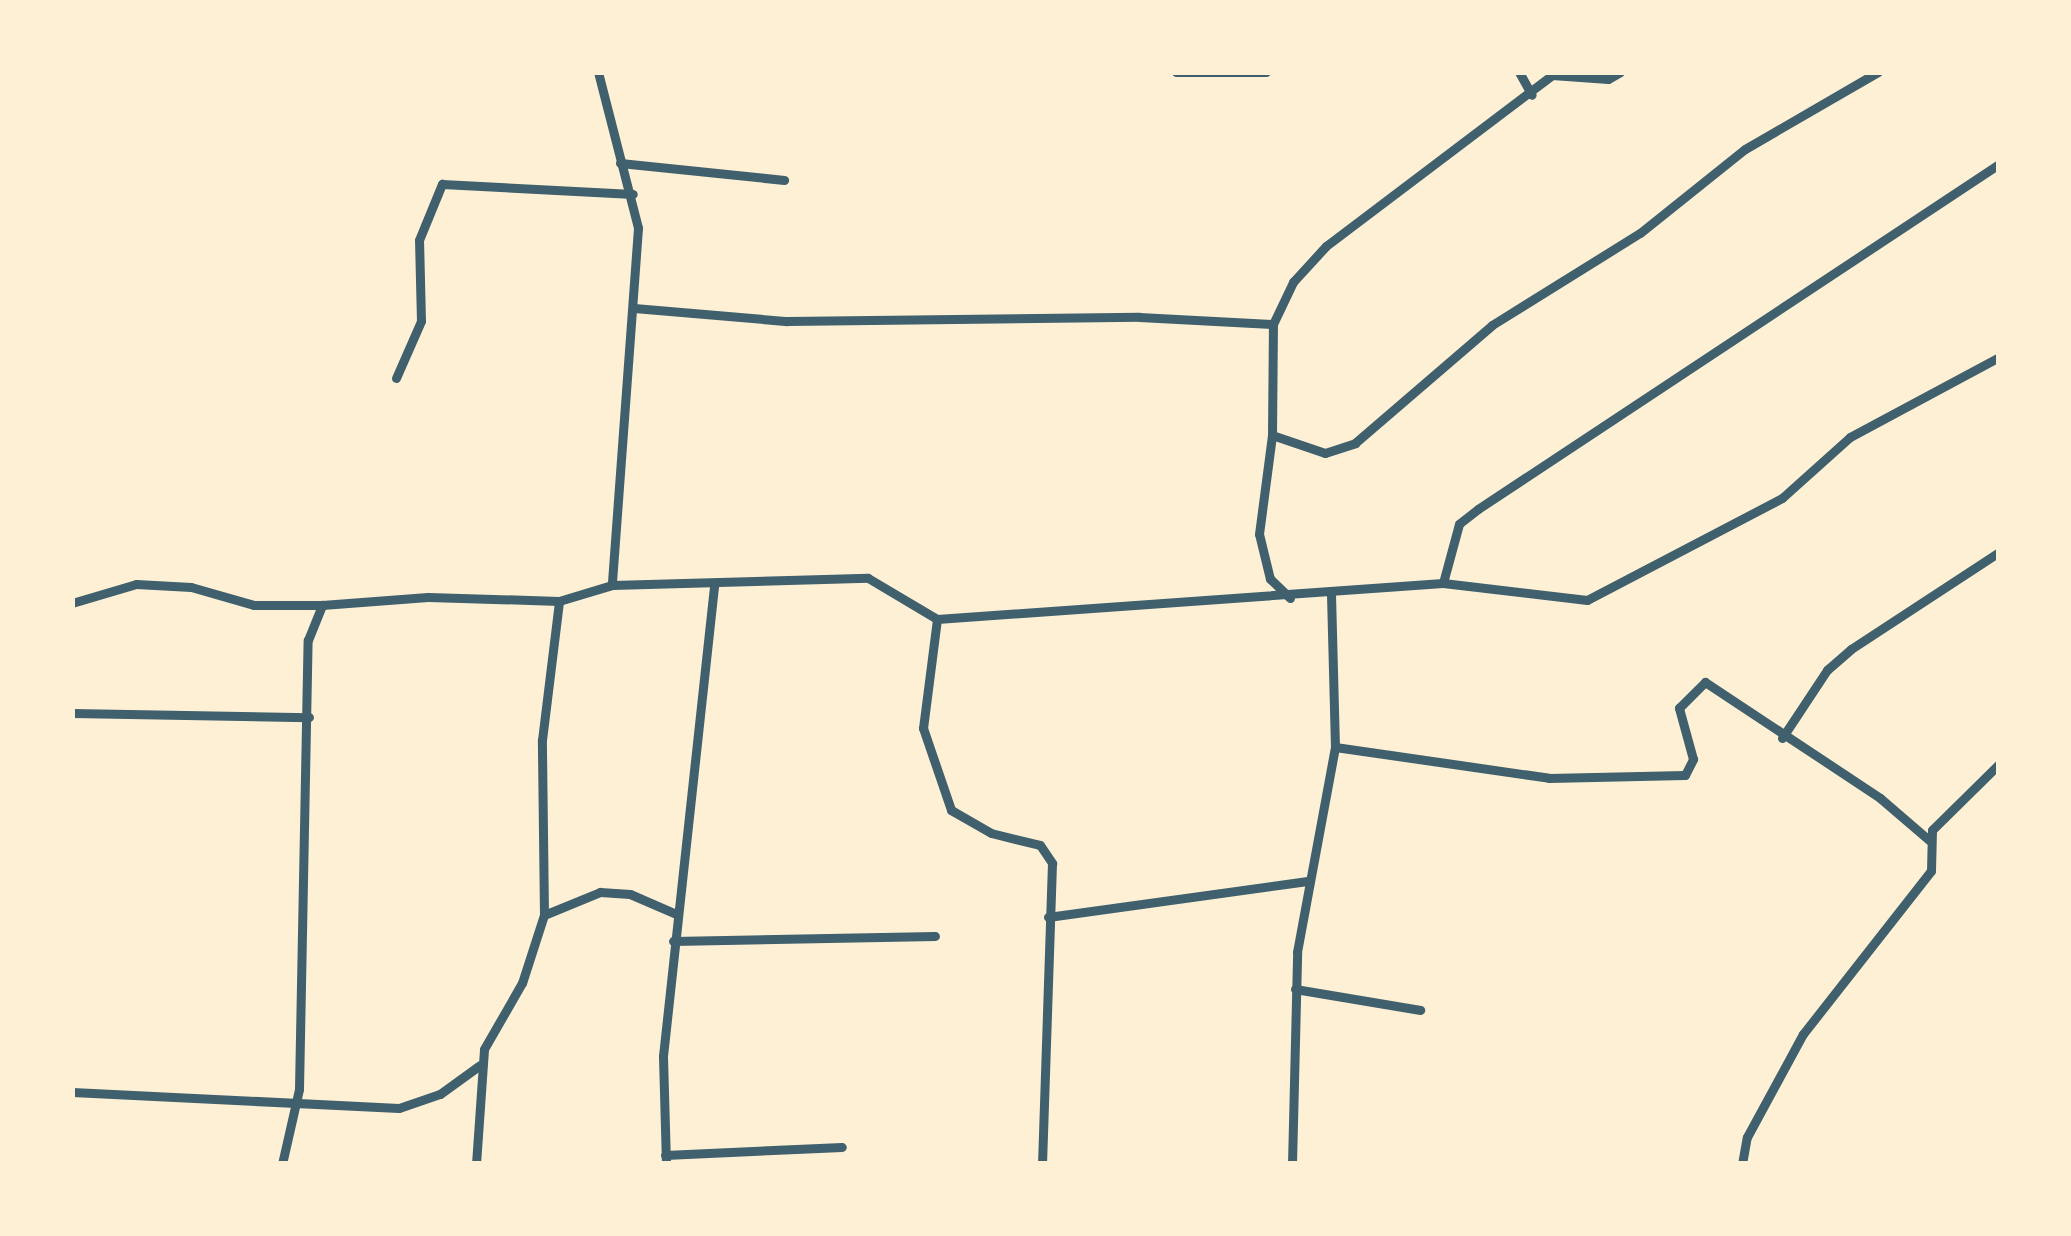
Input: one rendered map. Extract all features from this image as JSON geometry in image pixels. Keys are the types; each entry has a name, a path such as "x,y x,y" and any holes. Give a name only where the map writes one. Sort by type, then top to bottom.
{"street":[{"path":"598,72 620,163 633,194 634,308 612,585"},
{"path":"1177,72 1266,72"},
{"path":"1519,72 1532,94"},
{"path":"1290,598 1270,579 1259,534 1273,436 1273,324 1292,281 1326,246 1552,75 1609,79 1620,72"},
{"path":"1273,436 1325,453 1355,442 1492,325 1640,233 1745,149 1878,72"},
{"path":"620,163 784,180"},
{"path":"1443,583 1459,524 1478,509 1999,164"},
{"path":"396,379 421,321 419,240 442,184 633,194"},
{"path":"634,308 787,321 1139,317 1273,324"},
{"path":"72,603 162,584 254,605 322,605 428,597 560,601 612,585 868,578 937,619 1290,598 1443,583 1587,599 1782,498 1850,437 1999,358"},
{"path":"1783,738 1839,660 1998,556"},
{"path":"714,584 673,941 665,1160 842,1147"},
{"path":"1292,1164 1295,989 1308,881 1335,748 1331,592"},
{"path":"476,1164 481,1065 491,1027 534,955 544,915 542,740 560,601"},
{"path":"282,1164 296,1101 308,640 322,605"},
{"path":"937,619 923,696 933,771 951,810 991,833 1040,845 1052,863 1042,1164"},
{"path":"1335,748 1549,778 1684,775 1693,758 1679,708 1705,682 1783,738 1869,790 1930,840"},
{"path":"72,713 309,717"},
{"path":"1742,1164 1747,1137 1803,1034 1930,871 1930,840 1945,813 1999,764"},
{"path":"1048,917 1308,881"},
{"path":"544,915 600,892 630,894 676,914"},
{"path":"673,941 934,936"},
{"path":"1295,989 1420,1010"},
{"path":"72,1092 399,1108 440,1094 481,1065"}]}
